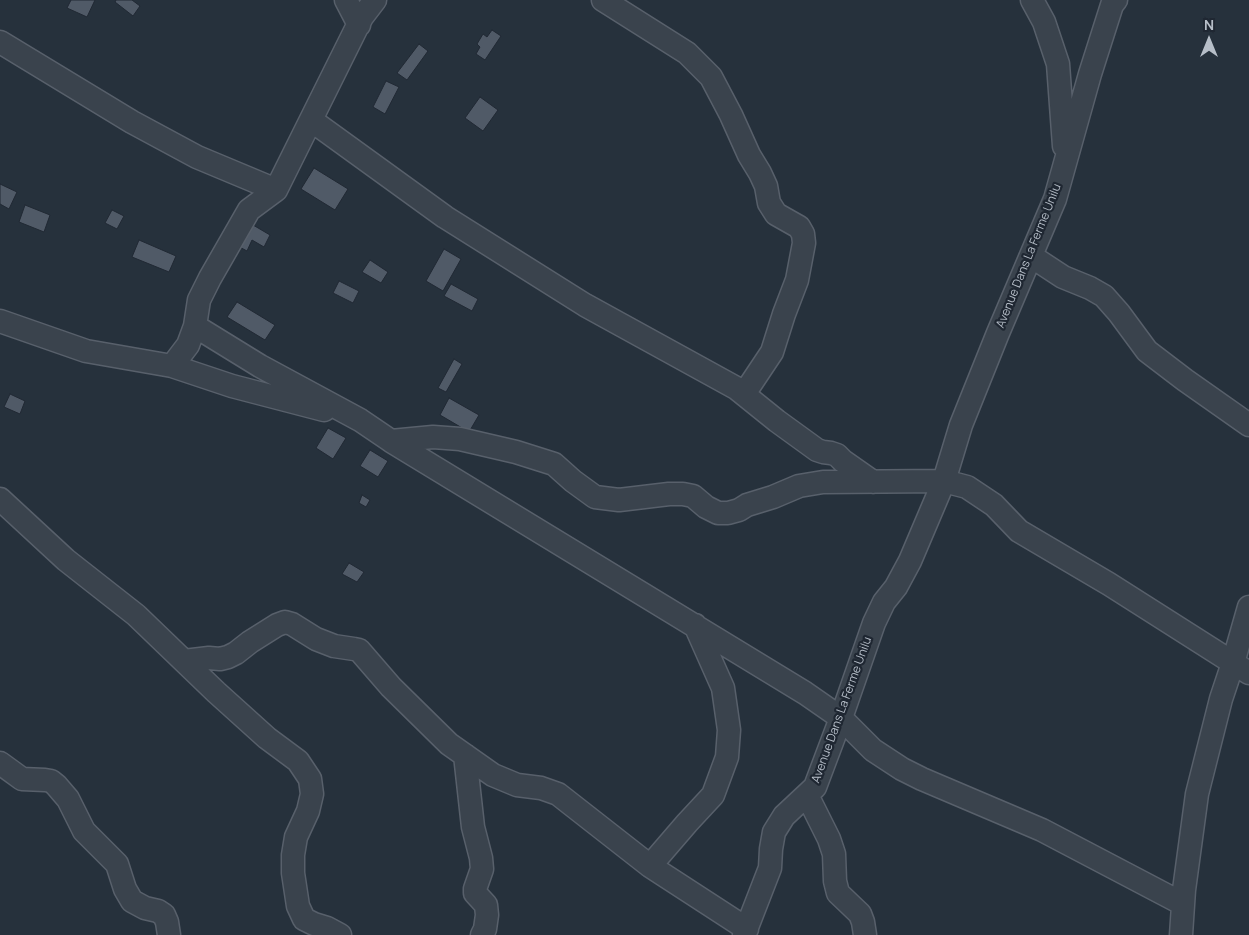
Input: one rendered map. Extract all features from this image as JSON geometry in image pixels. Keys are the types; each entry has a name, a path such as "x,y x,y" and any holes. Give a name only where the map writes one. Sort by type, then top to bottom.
{"street":[{"path":"346,0 359,25"},
{"path":"172,366 188,345 195,326 199,300 249,210 276,190 362,17 375,0"},
{"path":"603,0 687,53 711,77 732,115 749,156 766,186 769,203 776,214 799,227 803,234 804,243 797,280 772,352 744,394"},
{"path":"1032,0 1044,22 1058,64 1065,165"},
{"name":"Avenue Dans La Ferme Unilu","path":"745,932 770,868 774,832 784,816 815,787 842,718 874,623 884,602 896,587 910,561 944,481 961,424 1055,200 1101,40 1112,5 1116,0"},
{"path":"0,42 165,139 197,156 276,190"},
{"path":"311,120 445,217 585,305 736,388 817,450 837,455 873,482"},
{"path":"1031,256 1063,277 1104,296 1147,351 1249,424"},
{"path":"0,321 86,351 172,366 232,386 360,420"},
{"path":"195,326 260,366 360,420 391,441 805,693 842,718 873,750 902,769 1042,830 1183,904"},
{"path":"391,441 433,437 460,439 516,452 554,464 595,497 619,500 683,494 693,496 706,507 718,513 739,510 747,505 774,498 800,486 823,482 944,481 967,487 994,504 1019,531 1110,584 1241,668"},
{"path":"0,499 66,560 136,615 216,692 298,761 310,778 312,794 308,811 296,837 293,855 293,873 298,906 304,919 340,935"},
{"path":"1180,935 1197,794 1221,699 1241,668 1249,607"},
{"path":"184,661 228,657 277,625 285,622 292,624 316,639 334,646 359,650 391,687 449,744 493,775 517,784 541,788 558,794 650,866 745,932"},
{"path":"650,866 687,822 713,795 727,757 729,730 723,688 695,625"},
{"path":"465,755 473,827 482,869 475,893 486,905 487,915 482,935"},
{"path":"0,763 22,779 51,781 56,784 68,799 84,831 117,864 125,890 132,901 164,915 169,935"},
{"path":"807,796 829,839 834,854 835,881 838,893 860,914 866,935"}],"building":[{"path":"71,0 95,0 87,17 67,8"},
{"path":"116,0 132,0 140,6 133,16 115,2"},
{"path":"492,30 501,36 485,60 476,54 480,47 477,44 483,34 487,37"},
{"path":"419,44 428,51 407,80 397,73"},
{"path":"386,81 399,87 385,114 373,107"},
{"path":"480,97 498,110 483,131 465,118"},
{"path":"314,168 348,189 335,210 301,189"},
{"path":"0,184 17,192 9,209 0,204"},
{"path":"25,205 50,215 44,232 19,222"},
{"path":"112,210 124,216 117,229 105,223"},
{"path":"248,222 270,235 264,247 252,240 247,251 234,244"},
{"path":"139,240 176,256 169,272 132,257"},
{"path":"444,249 461,259 443,291 426,281"},
{"path":"370,260 388,272 381,283 362,272"},
{"path":"339,281 359,291 353,303 333,293"},
{"path":"451,284 478,299 472,311 444,296"},
{"path":"237,302 275,325 265,340 227,317"},
{"path":"454,359 462,364 446,392 438,388"},
{"path":"10,394 25,401 20,414 4,407"},
{"path":"449,398 479,415 469,432 440,415"},
{"path":"328,428 346,438 333,459 316,448"},
{"path":"370,450 388,461 378,477 360,466"},
{"path":"362,495 370,500 366,507 359,503"},
{"path":"349,563 364,572 357,582 342,574"}]}
